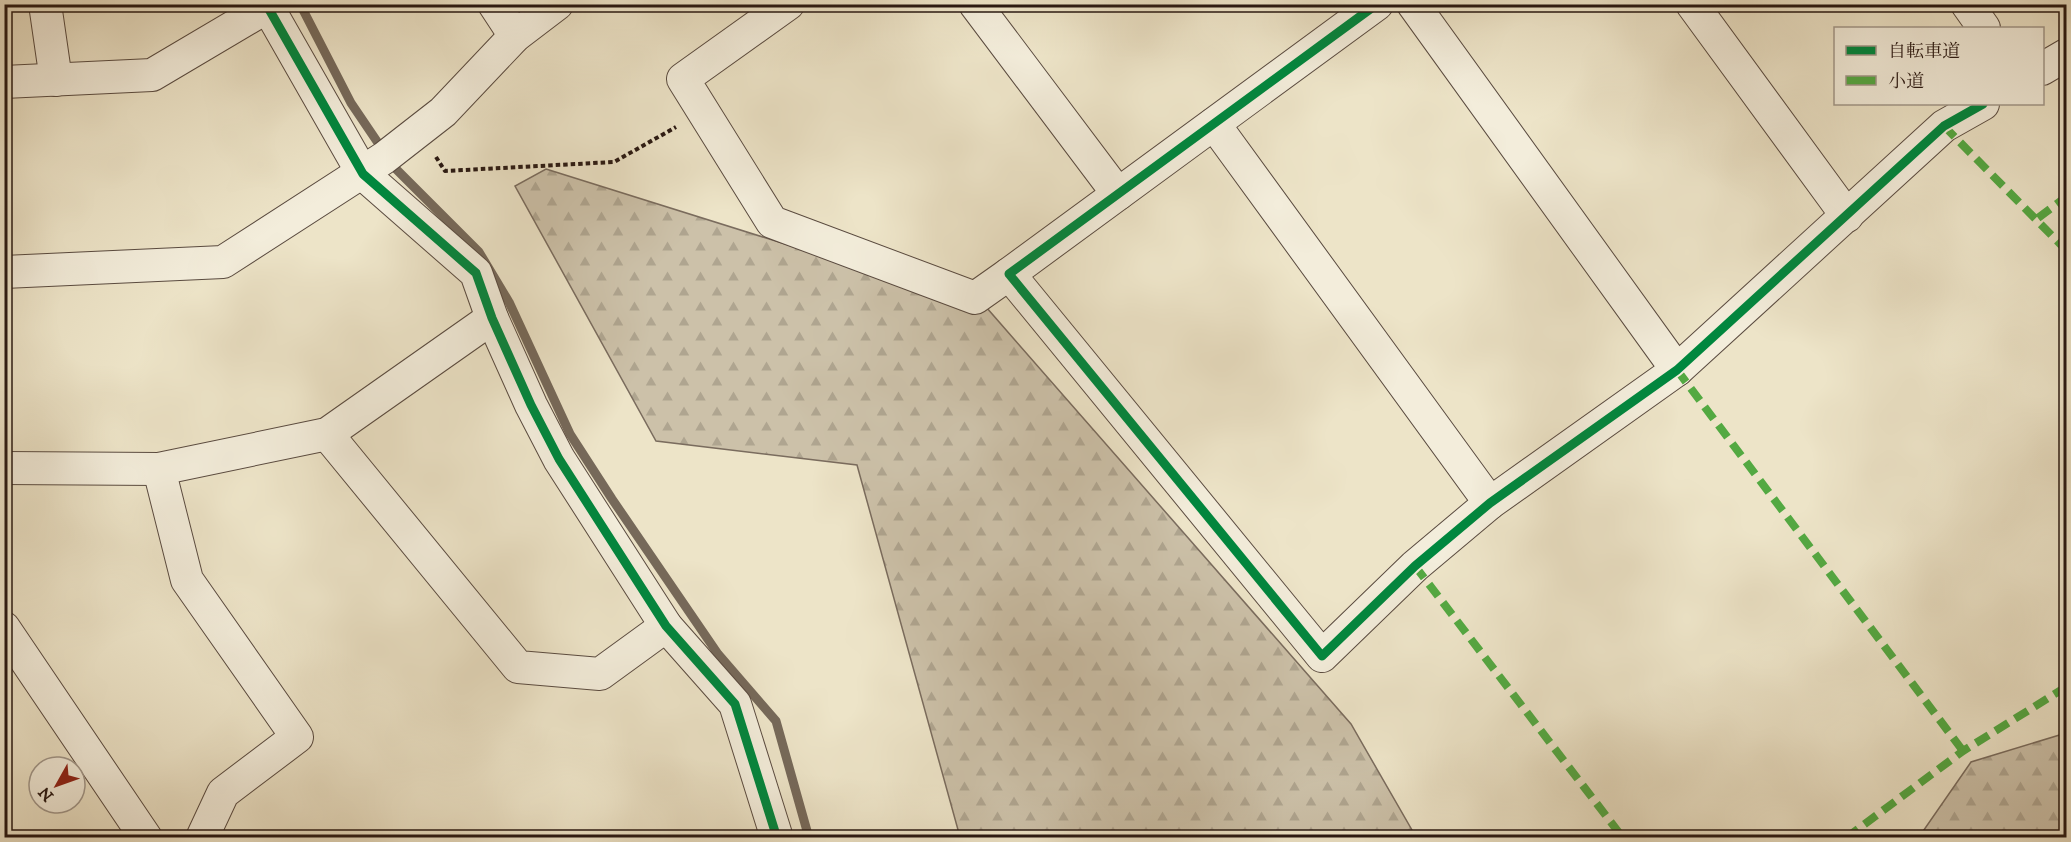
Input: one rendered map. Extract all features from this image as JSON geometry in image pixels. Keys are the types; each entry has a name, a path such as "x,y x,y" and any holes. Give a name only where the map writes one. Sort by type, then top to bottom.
{"street":[{"path":"45,4 56,80"},
{"path":"494,4 515,36"},
{"path":"4,272 223,262 392,152 444,112 515,36 557,4"},
{"path":"788,4 683,79 772,222 975,298 1377,4"},
{"path":"975,4 1118,194"},
{"path":"1413,4 1677,370"},
{"path":"1692,4 1847,216"},
{"path":"1967,4 1983,27"},
{"path":"4,82 152,75 267,6 392,152 477,273 492,318 531,405 559,459 666,626 735,704 777,837"},
{"path":"2044,68 2067,55"},
{"path":"1009,274 1322,657 1415,566 1490,503 1677,370 1944,126 1981,105"},
{"path":"1214,124 1490,503"},
{"path":"4,468 159,469 327,434 492,318"},
{"path":"327,434 518,667 600,674 666,626"},
{"path":"159,469 187,580 297,737 223,793 202,837"},
{"path":"4,628 146,837"}],"path":[{"path":"392,152 446,171 614,162 703,112"}],"green space":[{"path":"546,169 986,307 1351,724 1416,837 960,837 857,465 656,441 515,186"},
{"path":"2066,733 2066,837 1919,837 1971,762"}],"waterway":[{"path":"300,4 351,103 395,168 479,252 509,302 570,434 612,499 718,654 776,721 809,838"}],"marked path":[{"path":"1944,126 2066,250"},
{"path":"2038,218 2066,197"},
{"path":"1677,370 1963,751"},
{"path":"1415,566 1623,838"},
{"path":"1846,838 1963,751 2066,687"}],"cycle path":[{"path":"266,4 363,174 476,273 492,318 531,405 559,459 666,626 735,704 777,838"},
{"path":"1377,4 1009,274 1322,656 1415,566 1490,503 1677,370 1944,126 1981,105"}]}
